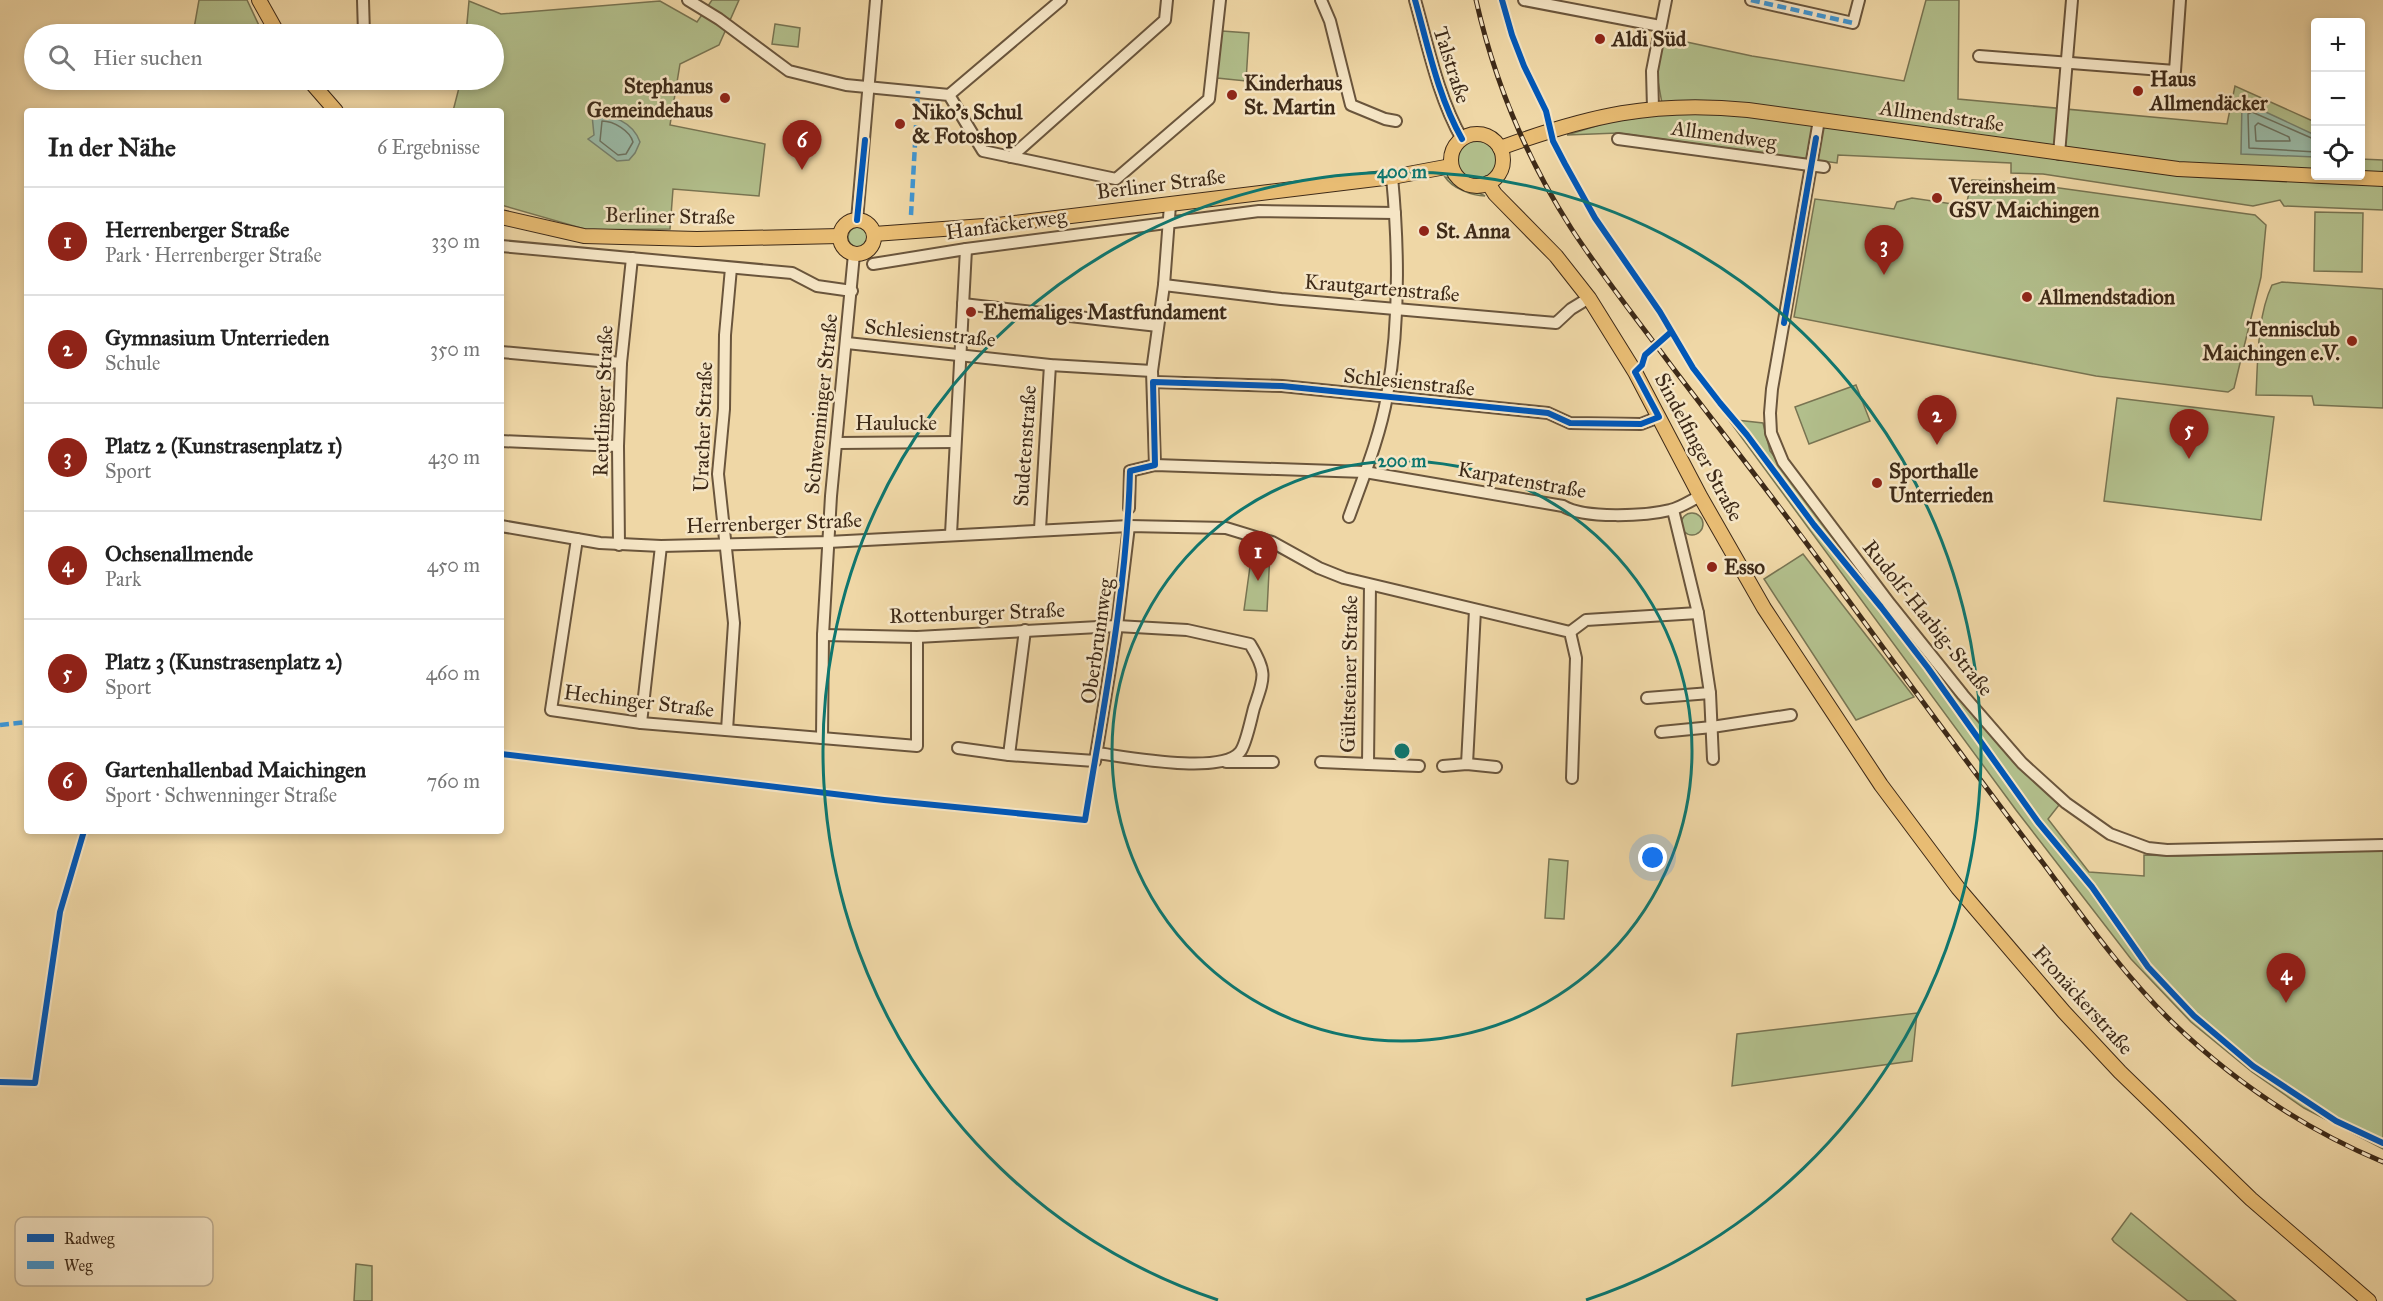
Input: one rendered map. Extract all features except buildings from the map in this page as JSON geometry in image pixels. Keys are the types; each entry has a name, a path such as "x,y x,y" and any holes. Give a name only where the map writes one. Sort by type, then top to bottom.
{"main road":[{"path":"259,0 272,24"},
{"path":"318,90 333,108"},
{"name":"Allmendstraße","path":"1500,148 1605,116 1653,108 1725,108 2178,169 2383,179"},
{"path":"1475,134 1483,135 1490,138 1500,148 1502,168 1499,174 1488,183 1481,186 1466,184 1454,174 1451,166 1454,148 1462,139 1475,134"},
{"name":"Berliner Straße","path":"874,234 998,225 1170,205 1392,177 1451,166"},
{"name":"Sindelfinger Straße","path":"1488,183 1495,194 1556,256 1589,298 1635,372 1700,496 1764,608 1814,684"},
{"name":"Berliner Straße","path":"504,219 584,236 697,239 840,236"},
{"path":"857,220 870,226 874,234 870,249 865,253 854,254 844,248 840,236 843,227 857,220"},
{"name":"Fronäckerstraße","path":"1814,684 1881,785 1925,845 1988,924 2064,1012 2178,1130 2251,1199 2369,1301"}],"street":[{"path":"363,0 364,24"},
{"path":"688,0 719,19 789,70 846,85 950,94 1062,0"},
{"path":"857,220 876,0"},
{"path":"1011,157 1165,20 1167,0"},
{"path":"950,94 983,151 1116,179 1209,99 1220,0"},
{"path":"1321,0 1330,21 1351,105 1385,119 1396,121"},
{"name":"Talstraße","path":"1415,0 1436,76 1455,129 1462,139"},
{"path":"1524,0 1660,26"},
{"path":"1653,108 1652,72 1666,0"},
{"path":"1751,0 1853,23 1859,0"},
{"path":"2059,154 2072,0"},
{"path":"1979,56 2175,71 2180,0"},
{"name":"Rudolf-Harbig-Straße","path":"1819,120 1772,389 1771,433 1783,462 1890,604 1963,695 2022,763 2066,803 2096,825 2129,843 2167,850 2383,845"},
{"name":"Allmendweg","path":"1618,140 1824,167"},
{"path":"1349,518 1387,397 1398,308 1392,177"},
{"path":"1129,508 1130,471 1155,465 1153,377 1164,285 1170,205"},
{"name":"Hanfäckerweg","path":"873,264 966,249 1259,212 1395,213"},
{"path":"504,246 792,273 817,286 852,291"},
{"name":"Haulucke","path":"951,534 966,249"},
{"name":"Schwenninger Straße","path":"822,738 824,635 831,496 838,443 854,254"},
{"name":"Reutlinger Straße","path":"619,545 618,446 621,363 632,258"},
{"name":"Uracher Straße","path":"727,730 734,623 718,474 724,409 725,335 731,268"},
{"name":"Krautgartenstraße","path":"1164,285 1281,299 1556,323 1571,309 1589,298"},
{"path":"963,304 1158,326"},
{"name":"Schlesienstraße","path":"847,344 1153,377 1282,386 1548,412 1570,423 1641,424 1659,417"},
{"path":"504,352 621,363"},
{"name":"Sudetenstraße","path":"1040,529 1050,365"},
{"path":"504,441 618,446"},
{"name":"Haulucke","path":"838,443 955,442"},
{"name":"Karpatenstraße","path":"1155,465 1365,472 1563,506 1570,510 1644,515 1673,510 1700,496"},
{"path":"1673,510 1698,613 1710,693 1713,759"},
{"name":"Herrenberger Straße","path":"504,527 619,545 661,546 828,542 1129,526 1226,528 1272,542 1344,579 1570,632"},
{"name":"Oberbrunnweg","path":"1096,757 1118,626 1129,526"},
{"name":"Hechinger Straße","path":"577,539 551,710 641,723 917,746 917,637"},
{"path":"641,723 661,546"},
{"name":"Gültsteiner Straße","path":"1368,764 1370,585"},
{"path":"1467,764 1475,610"},
{"path":"1572,778 1576,658 1570,632 1586,620 1698,613"},
{"name":"Rottenburger Straße","path":"824,635 917,637 1118,626 1187,630 1250,644 1262,663 1263,680 1241,752 1226,762"},
{"path":"1010,755 1025,630"},
{"path":"1647,698 1710,693"},
{"path":"1661,732 1791,715"},
{"path":"958,748 1010,755 1096,757 1193,764 1274,762"},
{"name":"Gültsteiner Straße","path":"1321,762 1419,766"},
{"path":"1443,766 1467,764 1496,767"}],"green space":[{"path":"199,0 247,0 258,24 195,24"},
{"path":"712,0 739,0 719,45 680,64 670,125 765,144 759,196 673,189 670,229 588,230 504,206 504,108 454,108 458,90 504,90 504,24 467,24 469,1 501,14 660,1 697,22"},
{"path":"1926,0 1959,0 1958,99 2227,124 2235,86 2311,120 2311,180 2365,180 2365,159 2383,160 2383,210 2284,206 2280,200 2253,206 2043,174 2011,173 2011,163 1838,155 1837,163 1618,133 1567,135 1609,122 1664,114 1657,76 1663,37 1752,56 1904,81"},
{"path":"775,24 800,28 798,47 772,44"},
{"path":"1222,31 1249,33 1246,81 1217,78"},
{"path":"1477,140 1491,146 1497,160 1491,174 1477,180 1463,174 1457,160 1463,146"},
{"path":"1445,177 1485,196 1463,191 1452,185"},
{"name":"Allmendstadion","path":"1972,180 2015,182 2255,215 2266,225 2261,277 2234,388 2228,392 2096,376 1794,317 1815,199 1894,209 1897,202 1912,198 1966,206"},
{"path":"2315,212 2363,213 2362,272 2314,271"},
{"path":"858,227 865,230 868,237 865,244 858,247 851,244 848,237 851,230"},
{"name":"Tennisclub Maichingen e.V.","path":"2282,282 2383,289 2383,408 2314,405 2312,396 2256,395 2263,311 2272,285"},
{"path":"1856,385 1870,421 1809,444 1795,407"},
{"path":"2117,398 2274,417 2261,520 2104,501"},
{"path":"1720,408 1736,420 1763,423 1770,451 1926,657 2001,747 2059,805 2048,819 2089,872 2144,876 2144,855 2383,850 2383,1149 2304,1108 2252,1072 2191,1022 2131,959 2016,810"},
{"path":"1692,513 1700,516 1703,524 1700,532 1692,535 1684,532 1681,524 1684,516"},
{"path":"1253,545 1270,552 1267,611 1244,610"},
{"path":"1803,554 1914,697 1856,720 1764,579"},
{"path":"1549,859 1568,861 1564,919 1545,918"},
{"path":"1917,1013 1912,1061 1732,1086 1737,1034"},
{"path":"2131,1213 2236,1301 2188,1301 2114,1242 2112,1239"},
{"path":"356,1264 372,1266 372,1301 354,1301"}],"water":[{"path":"2242,101 2311,133 2311,157 2241,154"},
{"path":"592,115 607,116 621,121 637,135 640,142 629,160 617,161 588,139 594,135"}],"railway":[{"path":"1476,0 1492,60 1526,147 1571,228 1621,299 1804,539 1968,764 2104,945 2171,1021 2194,1043 2244,1083 2325,1134 2383,1162"}],"marked path":[{"path":"1751,0 1853,23"},
{"path":"911,215 918,91"},
{"path":"0,725 24,722"}],"cycle path":[{"path":"1415,0 1440,89 1462,139"},
{"path":"1502,0 1524,66 1546,111 1553,141 1595,218 1660,312 1693,368 1928,668 2038,822 2092,887 2148,967 2194,1016 2253,1066 2336,1121 2383,1143"},
{"path":"1784,323 1816,138"},
{"path":"857,220 865,140"},
{"path":"504,754 884,800 1085,820 1119,603 1130,471 1155,465 1153,382 1282,386 1548,413 1570,423 1641,424 1659,417 1635,372 1642,365 1645,355 1671,332"},
{"path":"0,1082 35,1083 60,912 83,834"}],"place":[{"name":"Aldi Süd","path":"1600,39"},
{"name":"Haus Allmendäcker","path":"2138,91"},
{"name":"Kinderhaus St. Martin","path":"1232,95"},
{"name":"Stephanus Gemeindehaus","path":"725,98"},
{"name":"Niko's Schul & Fotoshop","path":"900,124"},
{"name":"Gartenhallenbad Maichingen","path":"802,170"},
{"name":"Vereinsheim GSV Maichingen","path":"1937,198"},
{"name":"St. Anna","path":"1424,231"},
{"name":"Platz 2 (Kunstrasenplatz 1)","path":"1884,275"},
{"name":"Allmendstadion","path":"2027,297"},
{"name":"Ehemaliges Mastfundament","path":"971,312"},
{"name":"Tennisclub Maichingen e.V.","path":"2352,341"},
{"name":"Gymnasium Unterrieden","path":"1937,445"},
{"name":"Platz 3 (Kunstrasenplatz 2)","path":"2189,459"},
{"name":"Sporthalle Unterrieden","path":"1877,483"},
{"name":"Esso","path":"1712,567"},
{"name":"Herrenberger Straße","path":"1258,581"},
{"name":"Ochsenallmende","path":"2286,1003"}]}
